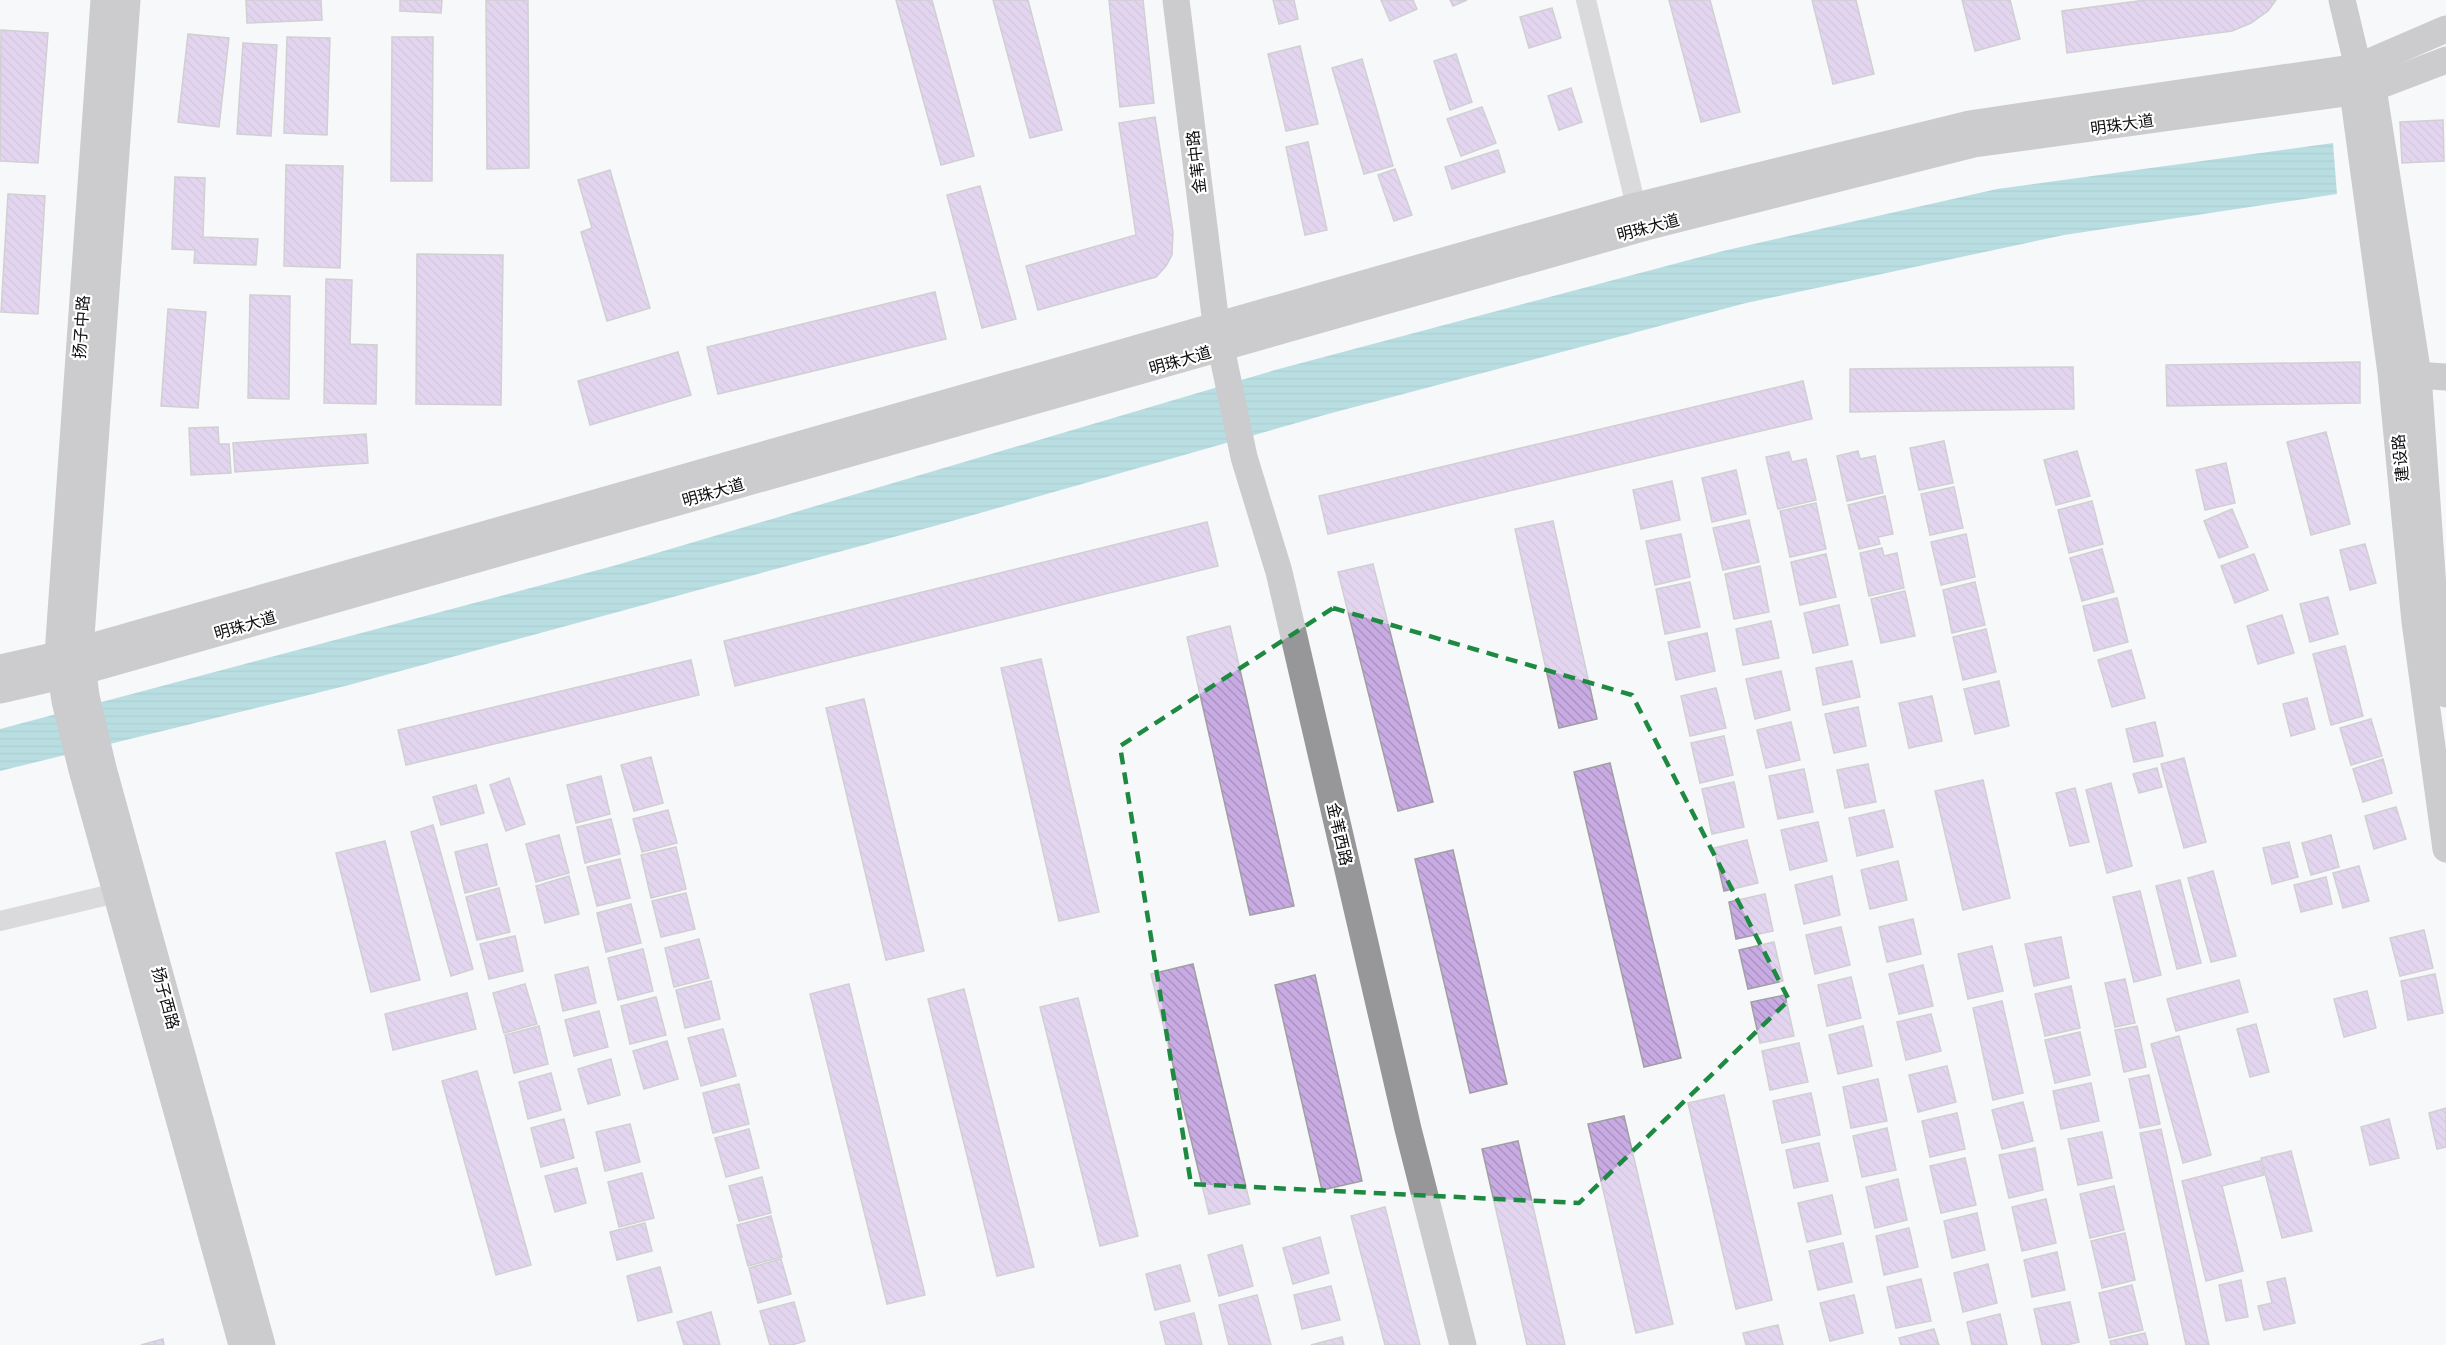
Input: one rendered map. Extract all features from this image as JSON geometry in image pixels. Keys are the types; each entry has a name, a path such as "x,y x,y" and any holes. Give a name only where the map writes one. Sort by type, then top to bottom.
{"main road":[{"name":"扬子中路","path":"72,675 104,0"},
{"name":"扬子中路","path":"72,675 127,0"},
{"name":"金苇中路","path":"1176,0 1220,348"},
{"name":"建设路","path":"2342,0 2362,82 2418,375 2435,616 2446,694"},
{"path":"2362,82 2446,29"},
{"path":"2362,82 2446,60"},
{"name":"明珠大道","path":"1220,348 1636,206 1969,123 2362,82"},
{"name":"明珠大道","path":"0,690 72,675 1646,227 1974,144 2362,82"},
{"name":"建设路","path":"2362,82 2415,622 2446,849"},
{"name":"金苇西路","path":"1220,348 1244,457 1279,572 1408,1129 1463,1345"},
{"path":"2391,373 2446,377"},
{"name":"明珠大道","path":"0,668 72,675"},
{"name":"扬子西路","path":"72,675 116,893 242,1345"},
{"name":"扬子西路","path":"92,769 262,1345"}],"street":[{"path":"1586,0 1636,206"},
{"path":"0,921 116,893"}],"highlighted area":[{"path":"1333,608 1632,695 1789,1000 1579,1203 1191,1184 1120,746"}],"water":[{"path":"2333,143 2337,194 2064,235 1746,303 1328,414 938,525 349,685 0,771 0,729 613,566 1275,370 1723,251 1997,189"}],"building":[{"path":"246,0 321,0 322,20 247,23"},
{"path":"400,0 442,0 441,13 400,11"},
{"path":"486,0 528,0 529,168 487,169"},
{"path":"896,0 932,0 974,156 941,165"},
{"path":"993,0 1028,0 1062,130 1030,138"},
{"path":"1109,0 1143,0 1154,103 1120,107"},
{"path":"1273,0 1294,0 1298,19 1279,24"},
{"path":"1381,0 1413,0 1417,9 1390,21"},
{"path":"1450,0 1467,0 1453,6"},
{"path":"1669,0 1710,0 1740,112 1701,122"},
{"path":"1812,0 1856,0 1874,74 1833,84"},
{"path":"1962,0 2010,0 2020,39 1975,51"},
{"path":"2146,0 2276,0 2268,11 2251,23 2232,31 2067,53 2062,11"},
{"path":"1552,8 1561,38 1529,48 1520,17"},
{"path":"1,30 48,33 38,163 0,161"},
{"path":"188,34 229,38 219,127 178,122"},
{"path":"287,37 330,38 327,135 284,133"},
{"path":"392,37 433,37 432,181 391,181"},
{"path":"243,43 277,45 271,136 237,134"},
{"path":"1300,46 1318,124 1286,131 1268,54"},
{"path":"1456,54 1472,102 1450,110 1434,61"},
{"path":"1362,59 1393,166 1364,174 1332,68"},
{"path":"1571,88 1582,122 1559,130 1548,96"},
{"path":"1482,107 1496,143 1461,156 1447,119"},
{"path":"1155,117 1173,232 1172,255 1166,266 1156,277 1038,310 1026,266 1136,235 1119,123"},
{"path":"2443,120 2444,161 2402,163 2400,122"},
{"path":"1308,142 1327,230 1305,235 1286,147"},
{"path":"1498,150 1505,172 1452,189 1445,167"},
{"path":"286,165 343,166 340,268 284,266"},
{"path":"1395,169 1412,215 1394,221 1378,175"},
{"path":"610,170 650,308 607,321 581,232 592,228 578,180"},
{"path":"175,177 205,178 203,237 258,239 256,265 194,263 195,250 172,249"},
{"path":"980,186 1016,319 982,328 947,195"},
{"path":"8,194 45,196 38,314 1,312"},
{"path":"417,254 503,255 501,405 416,404"},
{"path":"326,279 352,280 350,344 377,345 376,404 324,403"},
{"path":"935,292 946,339 718,394 707,347"},
{"path":"250,295 290,296 289,399 248,398"},
{"path":"168,309 206,312 198,408 161,406"},
{"path":"678,352 691,395 590,425 578,381"},
{"path":"2360,362 2360,403 2167,406 2166,365"},
{"path":"2073,367 2074,409 1850,412 1850,369"},
{"path":"1803,381 1812,419 1328,534 1319,496"},
{"path":"218,427 219,444 229,444 231,473 191,475 189,428"},
{"path":"2326,432 2350,524 2311,535 2287,442"},
{"path":"366,434 368,463 235,472 233,443"},
{"path":"1944,441 1953,483 1919,490 1910,448"},
{"path":"1858,451 1860,459 1875,456 1883,493 1847,501 1837,456"},
{"path":"2077,451 2090,496 2056,505 2044,460"},
{"path":"1789,452 1792,462 1806,459 1816,500 1778,509 1766,457"},
{"path":"2226,463 2235,503 2205,510 2196,470"},
{"path":"1736,470 1746,514 1712,522 1702,478"},
{"path":"1672,481 1680,520 1641,529 1633,490"},
{"path":"1954,487 1963,528 1930,535 1921,494"},
{"path":"1885,496 1893,534 1878,537 1880,544 1859,549 1848,505"},
{"path":"2092,501 2103,544 2069,553 2058,510"},
{"path":"1816,503 1826,549 1790,557 1780,511"},
{"path":"2232,509 2248,547 2219,558 2204,521"},
{"path":"1749,520 1759,562 1723,570 1713,528"},
{"path":"1553,521 1597,719 1559,728 1515,529"},
{"path":"1207,522 1218,566 735,686 724,641"},
{"path":"1681,534 1690,577 1655,585 1646,541"},
{"path":"1966,534 1975,577 1941,585 1931,542"},
{"path":"2365,544 2376,583 2350,590 2340,550"},
{"path":"1882,548 1884,556 1897,553 1904,588 1869,596 1860,553"},
{"path":"2102,549 2114,592 2082,601 2070,558"},
{"path":"1826,554 1836,597 1800,605 1791,562"},
{"path":"2254,554 2268,590 2235,603 2221,566"},
{"path":"1373,564 1433,802 1398,811 1338,572"},
{"path":"1760,566 1769,612 1734,619 1725,574"},
{"path":"1690,582 1700,627 1665,634 1656,589"},
{"path":"1975,582 1985,625 1952,633 1943,590"},
{"path":"1905,591 1915,636 1881,643 1871,599"},
{"path":"2328,597 2338,634 2310,642 2300,604"},
{"path":"2117,598 2128,642 2094,651 2083,606"},
{"path":"1839,605 1848,645 1813,653 1804,613"},
{"path":"2282,615 2294,653 2258,664 2247,626"},
{"path":"1771,621 1779,658 1743,665 1736,629"},
{"path":"1230,626 1294,906 1250,915 1187,637"},
{"path":"1986,629 1996,672 1963,680 1953,637"},
{"path":"1707,633 1715,671 1676,680 1668,642"},
{"path":"2345,646 2363,716 2331,725 2313,654"},
{"path":"2131,650 2145,698 2112,707 2098,660"},
{"path":"1041,659 1099,912 1059,921 1001,668"},
{"path":"691,660 699,695 406,765 398,730"},
{"path":"1852,661 1860,697 1823,705 1816,668"},
{"path":"1781,671 1790,710 1755,719 1746,679"},
{"path":"1999,681 2009,726 1975,734 1964,689"},
{"path":"1716,688 1726,728 1690,736 1681,696"},
{"path":"1932,696 1942,741 1909,748 1899,703"},
{"path":"2307,698 2315,729 2291,736 2283,704"},
{"path":"864,699 924,951 886,960 826,708"},
{"path":"1858,707 1866,746 1834,753 1825,714"},
{"path":"2371,719 2382,756 2351,765 2340,728"},
{"path":"1791,722 1800,760 1766,768 1757,730"},
{"path":"2155,722 2163,756 2134,762 2126,729"},
{"path":"1724,736 1733,775 1700,783 1691,743"},
{"path":"651,757 663,803 634,811 621,765"},
{"path":"2184,758 2206,842 2184,848 2161,764"},
{"path":"2383,759 2392,793 2363,802 2353,769"},
{"path":"1610,763 1681,1058 1644,1067 1574,772"},
{"path":"1868,764 1876,802 1845,808 1837,770"},
{"path":"2157,768 2162,787 2139,793 2133,774"},
{"path":"1804,769 1813,812 1778,819 1769,776"},
{"path":"601,776 610,814 576,823 567,785"},
{"path":"509,778 525,824 506,831 490,785"},
{"path":"1983,780 2010,898 1963,910 1935,791"},
{"path":"1734,782 1744,827 1712,834 1702,789"},
{"path":"2111,783 2132,866 2107,873 2086,790"},
{"path":"476,785 484,813 441,825 433,797"},
{"path":"2075,788 2089,842 2070,846 2056,793"},
{"path":"2396,807 2406,839 2374,849 2365,816"},
{"path":"668,810 677,843 642,852 633,819"},
{"path":"1884,810 1893,847 1857,856 1849,818"},
{"path":"611,819 620,854 585,863 577,827"},
{"path":"1818,822 1827,861 1790,870 1781,830"},
{"path":"433,825 473,969 451,976 411,832"},
{"path":"559,835 569,873 536,882 526,844"},
{"path":"2331,835 2339,867 2311,875 2302,843"},
{"path":"1747,840 1758,883 1724,891 1714,848"},
{"path":"385,841 420,980 371,992 336,853"},
{"path":"2289,842 2298,877 2272,884 2263,848"},
{"path":"487,844 497,885 465,893 455,852"},
{"path":"676,847 686,889 651,898 641,855"},
{"path":"1453,850 1507,1084 1470,1093 1415,859"},
{"path":"620,859 630,898 597,906 587,867"},
{"path":"1898,861 1907,900 1870,909 1861,870"},
{"path":"2359,866 2369,901 2343,908 2333,873"},
{"path":"2213,871 2236,956 2211,962 2188,878"},
{"path":"569,876 579,914 545,923 536,886"},
{"path":"1832,876 1840,915 1804,924 1795,885"},
{"path":"2326,877 2332,904 2301,912 2294,885"},
{"path":"2180,880 2201,963 2177,969 2156,886"},
{"path":"499,888 510,932 477,940 466,897"},
{"path":"2140,891 2161,975 2134,982 2113,897"},
{"path":"686,893 695,929 661,937 652,901"},
{"path":"1765,894 1773,931 1736,939 1729,902"},
{"path":"631,904 641,943 606,952 597,913"},
{"path":"1913,919 1921,954 1887,962 1879,927"},
{"path":"1841,927 1850,965 1815,974 1806,935"},
{"path":"2424,930 2433,968 2400,976 2390,938"},
{"path":"515,936 523,971 489,979 480,944"},
{"path":"2061,937 2069,978 2034,986 2025,944"},
{"path":"699,939 709,978 674,987 665,948"},
{"path":"1774,942 1783,981 1748,989 1739,950"},
{"path":"1992,946 2003,991 1968,999 1958,954"},
{"path":"643,949 653,991 618,1000 608,958"},
{"path":"1193,964 1250,1204 1209,1214 1151,974"},
{"path":"1923,965 1933,1006 1899,1014 1889,974"},
{"path":"588,967 596,1003 563,1011 555,975"},
{"path":"2435,974 2443,1013 2408,1020 2401,981"},
{"path":"1315,975 1362,1181 1322,1190 1275,985"},
{"path":"1851,977 1861,1018 1827,1026 1818,985"},
{"path":"2125,979 2135,1023 2115,1027 2105,983"},
{"path":"2239,980 2248,1012 2176,1031 2167,999"},
{"path":"711,981 720,1019 685,1028 676,990"},
{"path":"525,984 537,1024 504,1033 493,993"},
{"path":"849,984 925,1295 887,1304 810,994"},
{"path":"2071,986 2080,1028 2045,1036 2035,994"},
{"path":"964,989 1034,1267 997,1276 928,999"},
{"path":"2367,991 2376,1028 2344,1037 2334,999"},
{"path":"467,993 476,1029 393,1050 385,1014"},
{"path":"1785,995 1794,1036 1760,1043 1751,1002"},
{"path":"656,997 666,1035 630,1044 621,1006"},
{"path":"1078,998 1138,1236 1100,1246 1040,1007"},
{"path":"2002,1001 2023,1093 1993,1100 1973,1008"},
{"path":"599,1011 608,1047 574,1056 565,1020"},
{"path":"1931,1014 1941,1051 1906,1060 1897,1022"},
{"path":"2256,1024 2269,1072 2250,1077 2237,1029"},
{"path":"539,1026 548,1064 514,1073 505,1035"},
{"path":"1863,1026 1872,1066 1838,1074 1829,1035"},
{"path":"2137,1026 2146,1067 2124,1072 2115,1030"},
{"path":"723,1029 736,1076 701,1086 688,1038"},
{"path":"2080,1032 2090,1075 2055,1083 2045,1040"},
{"path":"2179,1036 2211,1155 2183,1163 2151,1044"},
{"path":"667,1041 678,1079 644,1089 633,1051"},
{"path":"1799,1043 1808,1082 1770,1090 1762,1051"},
{"path":"611,1059 620,1095 588,1104 578,1069"},
{"path":"1947,1066 1956,1102 1918,1112 1909,1075"},
{"path":"477,1071 531,1265 496,1275 442,1081"},
{"path":"551,1073 561,1110 528,1119 519,1082"},
{"path":"2149,1075 2160,1124 2140,1128 2129,1079"},
{"path":"1878,1079 1887,1121 1851,1128 1843,1087"},
{"path":"2091,1083 2099,1121 2061,1129 2053,1091"},
{"path":"739,1084 749,1124 713,1133 703,1093"},
{"path":"1811,1093 1820,1135 1782,1143 1773,1101"},
{"path":"1724,1095 1772,1300 1736,1309 1688,1103"},
{"path":"2023,1102 2033,1141 2002,1149 1992,1110"},
{"path":"2446,1108 2446,1147 2437,1149 2429,1113"},
{"path":"1957,1113 1965,1149 1930,1157 1922,1121"},
{"path":"1624,1116 1673,1324 1636,1333 1588,1124"},
{"path":"564,1119 574,1158 541,1167 531,1128"},
{"path":"2389,1119 2399,1158 2370,1165 2361,1127"},
{"path":"630,1124 640,1162 605,1171 596,1132"},
{"path":"1887,1128 1896,1170 1862,1177 1853,1136"},
{"path":"749,1129 759,1168 726,1177 715,1138"},
{"path":"2161,1129 2209,1345 2186,1345 2140,1133"},
{"path":"2102,1132 2112,1178 2078,1185 2068,1139"},
{"path":"1518,1141 1565,1345 1527,1345 1482,1149"},
{"path":"1819,1143 1828,1181 1794,1188 1786,1150"},
{"path":"2035,1148 2043,1190 2009,1198 1999,1155"},
{"path":"2291,1151 2312,1231 2282,1238 2261,1158"},
{"path":"1965,1158 1976,1205 1941,1213 1930,1166"},
{"path":"2260,1161 2264,1175 2222,1186 2243,1271 2206,1281 2182,1181"},
{"path":"577,1168 586,1203 555,1212 545,1176"},
{"path":"642,1173 654,1218 619,1227 608,1182"},
{"path":"762,1177 771,1213 739,1221 729,1186"},
{"path":"1898,1179 1907,1220 1875,1228 1866,1187"},
{"path":"2114,1186 2124,1230 2090,1238 2080,1194"},
{"path":"1832,1195 1841,1234 1807,1242 1798,1203"},
{"path":"2046,1199 2056,1243 2022,1251 2012,1207"},
{"path":"1385,1207 1420,1345 1385,1345 1351,1216"},
{"path":"1977,1213 1985,1250 1952,1258 1944,1221"},
{"path":"771,1216 782,1257 748,1266 737,1225"},
{"path":"645,1223 652,1251 617,1260 610,1232"},
{"path":"1909,1228 1918,1267 1884,1275 1876,1236"},
{"path":"2125,1233 2135,1280 2102,1288 2091,1241"},
{"path":"1320,1237 1329,1273 1293,1284 1283,1248"},
{"path":"1843,1243 1852,1282 1818,1290 1809,1251"},
{"path":"1242,1245 1253,1286 1219,1296 1208,1255"},
{"path":"2057,1252 2065,1290 2032,1297 2024,1260"},
{"path":"781,1259 791,1294 758,1303 749,1268"},
{"path":"1988,1264 1997,1303 1963,1312 1954,1273"},
{"path":"1180,1265 1190,1301 1155,1310 1146,1274"},
{"path":"660,1267 672,1312 638,1321 627,1276"},
{"path":"2285,1278 2295,1323 2264,1330 2258,1306 2272,1303 2267,1282"},
{"path":"1921,1279 1931,1321 1896,1328 1887,1287"},
{"path":"2241,1280 2248,1317 2226,1321 2219,1285"},
{"path":"2132,1285 2143,1330 2109,1338 2099,1293"},
{"path":"1331,1286 1340,1320 1302,1329 1294,1295"},
{"path":"1257,1295 1271,1345 1229,1345 1219,1305"},
{"path":"1854,1295 1863,1333 1830,1341 1820,1303"},
{"path":"794,1302 805,1341 792,1345 770,1345 760,1311"},
{"path":"2070,1302 2079,1342 2067,1345 2042,1345 2034,1309"},
{"path":"711,1312 720,1345 684,1345 677,1322"},
{"path":"1194,1313 1202,1345 1166,1345 1160,1322"},
{"path":"2000,1314 2007,1345 1972,1345 1967,1322"},
{"path":"1778,1325 1783,1345 1746,1345 1743,1333"},
{"path":"1934,1329 1939,1345 1901,1345 1899,1338"},
{"path":"2145,1333 2148,1345 2111,1345 2110,1341"},
{"path":"1342,1337 1344,1345 1311,1345"},
{"path":"163,1339 164,1345 141,1345"}]}
